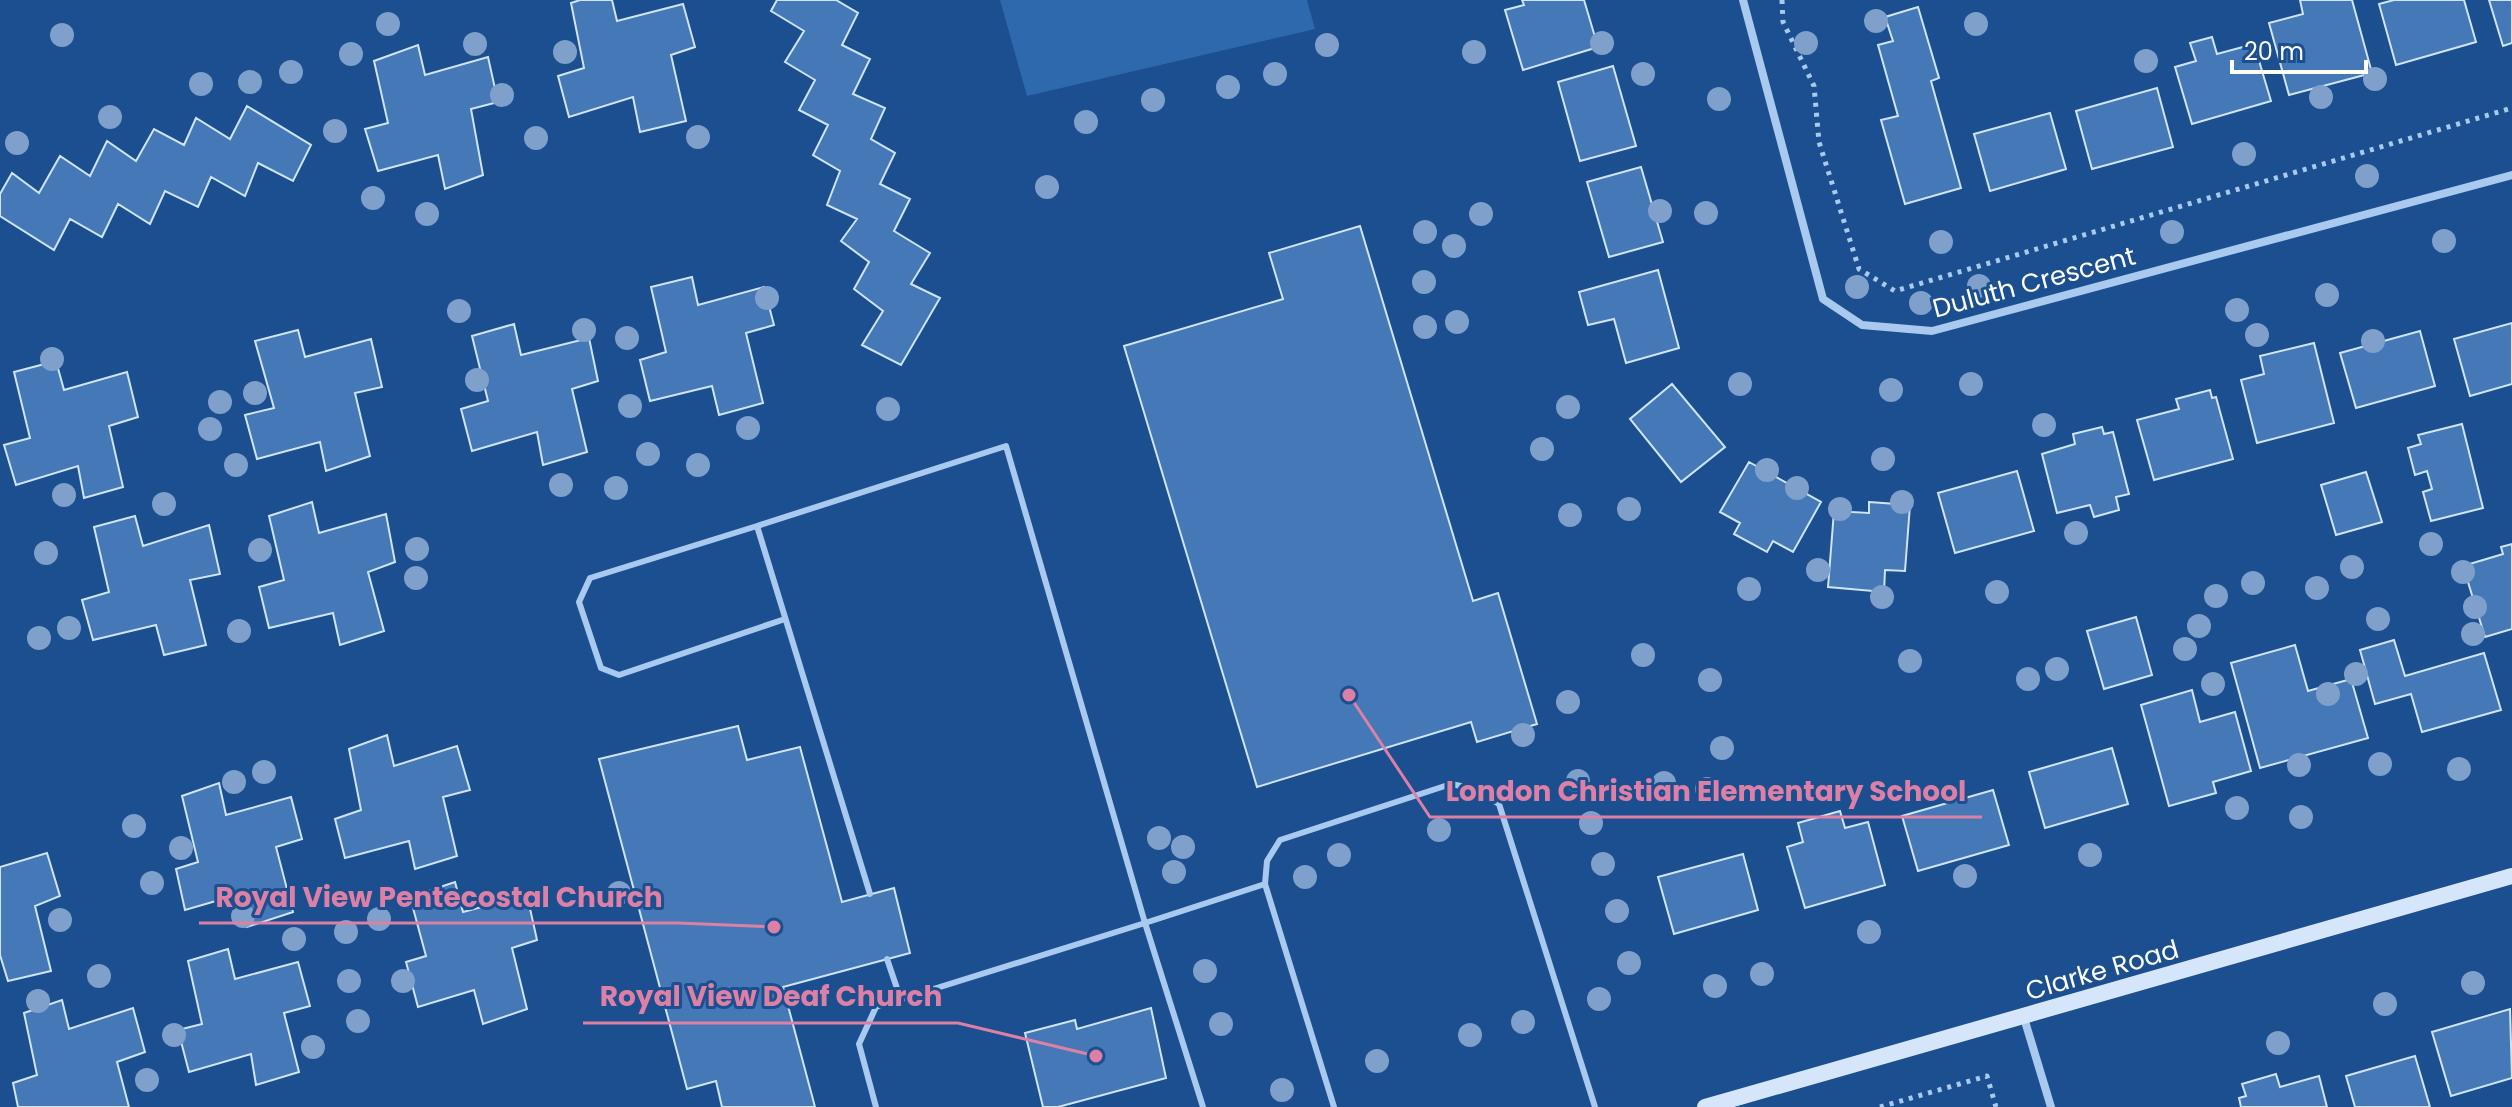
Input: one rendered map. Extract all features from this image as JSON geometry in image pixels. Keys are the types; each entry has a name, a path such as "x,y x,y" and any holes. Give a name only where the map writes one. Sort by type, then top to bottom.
{"main road":[{"name":"Clarke Road","path":"1705,1107 2512,876"}],"street":[{"name":"Duluth Crescent","path":"1743,0 1823,299 1862,325 1932,331 2512,175"},
{"path":"2024,1018 2051,1107"}],"lane":[{"path":"785,619 619,675 601,668 579,602 590,578 1006,446 1145,923 1203,1107"},
{"path":"757,526 870,894"},
{"path":"1334,1107 1265,884 1267,861 1280,840 1451,784 1471,788 1499,804 1595,1107"},
{"path":"876,1107 859,1044 876,1007 1265,884"},
{"path":"887,959 901,1000"}],"path":[{"path":"1782,0 1783,22 1814,86 1819,142 1859,269 1895,291 2512,108"},
{"path":"1880,1107 1987,1076 1996,1107"}],"shaded area":[{"path":"1000,0 1307,0 1315,29 1027,96"}],"building":[{"path":"612,0 617,21 683,4 695,47 671,55 686,121 640,132 633,97 569,117 558,76 584,68 571,3"},
{"path":"777,0 836,0 858,13 842,45 870,59 853,94 885,108 871,139 895,153 880,184 910,199 894,231 930,253 911,284 940,298 901,365 862,345 883,311 854,289 869,262 841,241 857,219 827,205 840,171 813,155 828,125 799,110 815,80 785,62 804,31 771,11"},
{"path":"1522,0 1584,0 1598,47 1523,70 1505,10 1524,5"},
{"path":"2300,0 2352,0 2372,73 2289,95 2269,23 2303,14"},
{"path":"2394,0 2464,0 2476,42 2396,65 2379,4"},
{"path":"2489,0 2512,0 2512,43 2503,46"},
{"path":"1918,7 1939,78 1931,81 1961,188 1905,204 1881,120 1898,116 1878,45 1893,41 1885,17"},
{"path":"2212,37 2217,54 2254,44 2271,101 2192,124 2175,67 2196,61 2190,43"},
{"path":"418,45 425,75 488,57 498,102 471,109 483,175 445,189 438,155 378,171 365,129 388,123 374,61"},
{"path":"1613,66 1636,146 1580,161 1558,82"},
{"path":"2157,88 2173,147 2092,169 2076,111"},
{"path":"247,106 311,145 293,181 258,163 245,196 211,177 198,207 165,191 150,224 118,204 102,237 70,219 54,250 0,216 0,194 12,173 39,193 60,156 90,176 107,141 136,161 154,129 184,145 196,118 230,139"},
{"path":"2050,113 2066,169 1990,191 1974,134"},
{"path":"1641,167 1663,242 1609,257 1587,182"},
{"path":"1360,226 1473,601 1498,593 1537,724 1477,742 1471,722 1257,787 1124,346 1283,299 1269,253"},
{"path":"1658,270 1679,348 1626,363 1614,319 1588,325 1579,292"},
{"path":"692,277 698,305 764,287 774,325 746,333 763,403 719,415 712,386 650,401 640,360 666,352 651,287"},
{"path":"2512,323 2512,384 2470,396 2454,339"},
{"path":"514,324 521,355 589,338 598,381 572,389 587,452 543,465 537,432 472,451 461,409 488,401 472,336"},
{"path":"298,330 305,357 371,339 382,387 355,393 370,456 326,471 320,442 257,459 245,415 274,408 255,341"},
{"path":"2420,331 2435,386 2356,408 2340,353"},
{"path":"2314,343 2334,423 2257,443 2241,380 2264,374 2260,356"},
{"path":"56,361 64,390 127,372 138,417 109,426 123,487 84,498 78,466 16,485 4,445 30,438 14,372"},
{"path":"1672,384 1725,447 1681,482 1630,419"},
{"path":"2210,390 2212,398 2216,397 2233,459 2154,480 2137,420 2179,409 2176,399"},
{"path":"2462,424 2483,508 2431,521 2423,492 2432,489 2427,471 2415,475 2408,448 2421,444 2418,435"},
{"path":"2102,427 2104,434 2113,432 2129,494 2116,497 2119,510 2094,517 2090,505 2057,513 2042,454 2075,444 2073,434"},
{"path":"1749,462 1821,502 1793,552 1773,541 1767,552 1734,534 1740,523 1720,512"},
{"path":"2017,471 2034,531 1955,553 1938,493"},
{"path":"2366,472 2382,522 2336,535 2321,485"},
{"path":"312,502 319,533 386,514 395,562 368,572 384,631 340,645 333,613 269,628 259,587 284,580 269,516"},
{"path":"1869,502 1910,505 1905,571 1885,570 1884,592 1828,587 1834,511 1869,513"},
{"path":"135,516 143,546 209,525 220,574 190,580 206,645 164,655 156,625 93,640 82,600 109,592 94,527"},
{"path":"2512,544 2512,629 2485,637 2463,566 2503,554 2501,547"},
{"path":"2136,617 2152,675 2104,689 2087,631"},
{"path":"2394,640 2405,676 2484,653 2501,710 2422,732 2411,694 2375,704 2360,650"},
{"path":"2295,645 2308,691 2351,679 2368,738 2260,768 2231,663"},
{"path":"2192,690 2200,722 2235,712 2251,771 2213,782 2216,793 2169,806 2141,705"},
{"path":"738,726 747,760 800,747 842,902 894,888 910,953 783,987 815,1107 722,1107 716,1081 687,1089 599,759"},
{"path":"387,735 394,766 457,746 470,790 443,797 457,856 415,869 409,841 345,858 335,819 361,810 349,749"},
{"path":"2112,748 2128,804 2045,828 2029,772"},
{"path":"219,783 226,815 291,797 302,839 276,847 293,912 247,927 240,894 185,910 176,869 198,862 182,796"},
{"path":"1993,790 2009,845 1918,871 1902,816"},
{"path":"1840,811 1845,828 1868,822 1885,885 1805,908 1787,847 1803,842 1798,823"},
{"path":"47,853 60,896 35,906 51,971 8,981 0,955 0,867"},
{"path":"1743,854 1758,910 1674,934 1658,877"},
{"path":"455,882 463,912 527,895 537,940 512,948 527,1009 483,1024 474,990 418,1007 406,962 426,956 410,897"},
{"path":"228,949 235,979 298,962 310,1006 284,1013 299,1072 256,1085 251,1054 189,1072 178,1030 202,1024 188,961"},
{"path":"62,1000 69,1029 133,1008 145,1052 117,1062 129,1107 18,1107 13,1083 37,1075 24,1013"},
{"path":"1151,1008 1166,1078 1058,1107 1043,1107 1025,1033 1075,1020 1077,1029"},
{"path":"2510,1009 2512,1078 2451,1096 2432,1032"},
{"path":"2415,1056 2430,1107 2355,1107 2346,1076"},
{"path":"2276,1074 2280,1087 2319,1076 2327,1107 2241,1107 2239,1098 2246,1096 2242,1084"}],"place":[{"name":"London Christian Elementary School","path":"1349,695"},
{"name":"Royal View Pentecostal Church","path":"774,927"},
{"name":"Royal View Deaf Church","path":"1096,1056"}]}
